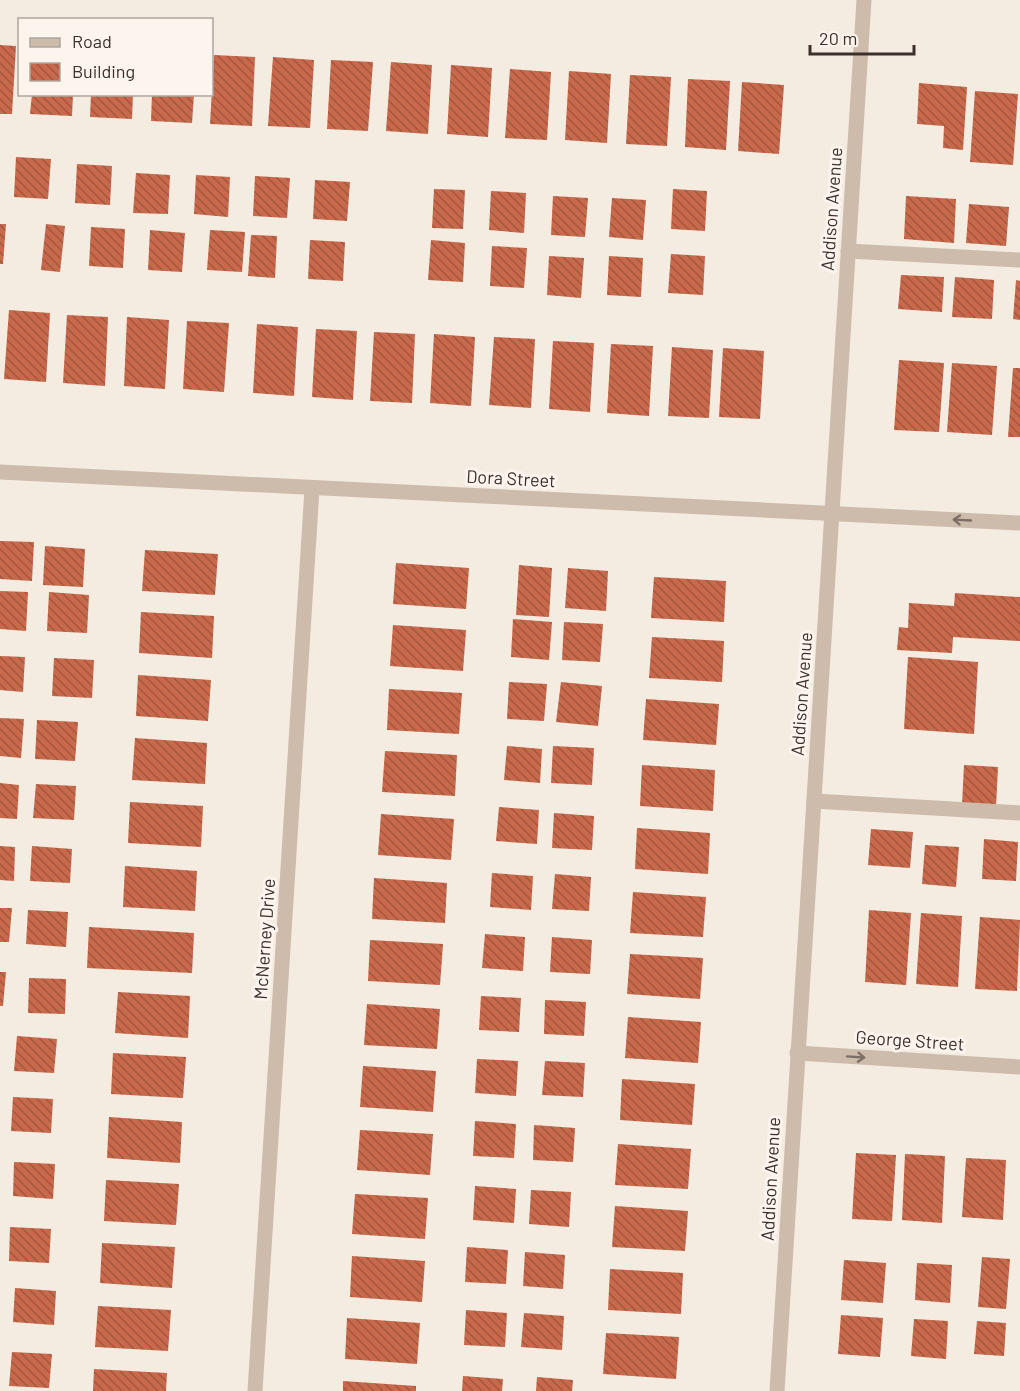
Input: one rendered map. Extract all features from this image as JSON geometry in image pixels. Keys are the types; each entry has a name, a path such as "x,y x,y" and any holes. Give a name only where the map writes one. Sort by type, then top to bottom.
{"street":[{"name":"Addison Avenue","path":"777,1391 864,0"},
{"path":"848,250 1020,260"},
{"name":"Dora Street","path":"0,472 1020,523"},
{"name":"McNerney Drive","path":"255,1391 312,489"},
{"path":"813,801 1020,813"},
{"name":"George Street","path":"797,1053 1020,1067"}],"building":[{"path":"0,45 16,46 12,114 0,114"},
{"path":"214,55 255,57 252,126 210,124"},
{"path":"273,57 314,60 310,128 268,126"},
{"path":"331,60 373,62 368,131 327,129"},
{"path":"391,62 432,65 428,134 386,131"},
{"path":"451,65 492,68 488,137 447,134"},
{"path":"510,69 551,72 547,140 505,138"},
{"path":"569,71 611,74 607,143 565,140"},
{"path":"630,75 671,77 667,146 626,144"},
{"path":"688,79 730,81 726,150 685,147"},
{"path":"742,82 784,85 779,154 738,151"},
{"path":"919,83 967,87 963,150 943,148 944,126 917,124"},
{"path":"975,91 1018,94 1013,165 970,162"},
{"path":"32,96 73,96 72,116 30,114"},
{"path":"91,96 133,96 132,119 90,117"},
{"path":"152,96 194,96 192,123 151,121"},
{"path":"16,157 51,159 48,199 14,197"},
{"path":"77,164 112,166 110,205 75,203"},
{"path":"136,173 170,175 168,214 133,213"},
{"path":"196,175 230,177 228,217 194,214"},
{"path":"255,176 290,178 287,218 253,216"},
{"path":"315,180 350,182 347,221 313,219"},
{"path":"434,189 465,190 463,229 432,228"},
{"path":"673,189 707,191 705,231 671,229"},
{"path":"491,191 526,193 524,233 489,230"},
{"path":"553,196 588,198 585,237 551,235"},
{"path":"906,196 956,199 954,243 904,239"},
{"path":"612,198 646,200 643,240 609,237"},
{"path":"969,204 1009,207 1006,246 966,243"},
{"path":"0,224 6,224 3,264 0,264"},
{"path":"46,224 65,226 60,272 41,270"},
{"path":"91,227 125,229 123,268 89,266"},
{"path":"150,230 185,233 182,272 148,270"},
{"path":"210,230 245,232 242,272 207,270"},
{"path":"251,235 277,236 275,278 248,276"},
{"path":"310,240 345,242 343,281 308,279"},
{"path":"431,240 465,243 463,282 428,280"},
{"path":"492,246 527,248 524,288 490,286"},
{"path":"671,254 705,256 703,295 668,293"},
{"path":"549,256 584,258 581,298 547,295"},
{"path":"609,256 643,258 641,297 607,295"},
{"path":"901,275 944,277 942,312 898,309"},
{"path":"955,277 994,280 992,319 952,317"},
{"path":"1016,280 1020,281 1020,320 1013,319"},
{"path":"9,310 50,313 46,382 4,379"},
{"path":"67,315 108,317 105,386 63,383"},
{"path":"127,317 169,320 165,389 124,386"},
{"path":"187,321 229,323 224,392 183,389"},
{"path":"257,324 298,327 294,396 253,393"},
{"path":"316,329 357,331 353,400 312,397"},
{"path":"374,332 415,334 412,403 370,401"},
{"path":"434,334 475,337 471,406 430,403"},
{"path":"494,337 535,339 531,408 489,405"},
{"path":"553,341 594,343 590,412 549,409"},
{"path":"611,344 653,346 649,416 607,413"},
{"path":"672,347 713,350 709,418 668,416"},
{"path":"723,348 764,351 760,419 719,417"},
{"path":"899,360 944,363 939,432 894,430"},
{"path":"952,363 997,366 992,435 947,432"},
{"path":"1013,368 1020,368 1020,437 1008,437"},
{"path":"0,541 34,542 32,581 0,579"},
{"path":"45,546 85,549 83,587 43,585"},
{"path":"145,550 218,554 215,595 142,591"},
{"path":"396,563 469,568 466,609 393,604"},
{"path":"519,565 552,568 549,617 516,615"},
{"path":"568,568 608,571 606,611 565,608"},
{"path":"654,577 726,581 724,622 651,618"},
{"path":"0,591 28,592 26,631 0,629"},
{"path":"49,592 89,595 87,633 47,631"},
{"path":"955,593 1020,597 1020,641 953,637 952,653 897,650 899,627 908,628 909,603 954,606"},
{"path":"141,612 214,616 212,658 139,653"},
{"path":"513,619 552,622 549,660 511,657"},
{"path":"564,622 603,624 600,662 562,660"},
{"path":"393,625 466,630 463,671 390,666"},
{"path":"652,637 724,641 722,682 649,678"},
{"path":"0,656 25,657 23,692 0,690"},
{"path":"908,657 978,662 974,734 904,729"},
{"path":"54,658 94,660 92,698 52,696"},
{"path":"138,675 211,680 208,721 136,716"},
{"path":"509,682 547,684 544,721 507,719"},
{"path":"561,682 602,686 598,726 556,722"},
{"path":"389,689 462,693 459,734 387,730"},
{"path":"646,699 719,704 716,745 643,740"},
{"path":"0,718 24,719 21,758 0,756"},
{"path":"37,720 78,722 75,761 35,759"},
{"path":"135,738 207,743 205,784 132,780"},
{"path":"507,746 542,749 540,783 504,780"},
{"path":"553,746 594,748 592,785 551,783"},
{"path":"385,751 457,755 455,796 382,792"},
{"path":"642,765 715,770 713,811 640,806"},
{"path":"964,765 998,767 996,807 962,805"},
{"path":"0,783 19,785 17,819 0,818"},
{"path":"36,784 76,786 74,820 33,818"},
{"path":"130,802 203,806 201,847 128,843"},
{"path":"499,807 539,810 537,844 496,841"},
{"path":"554,813 594,816 592,850 552,848"},
{"path":"381,814 454,819 451,860 378,855"},
{"path":"637,828 710,833 708,874 635,869"},
{"path":"871,829 913,832 910,868 868,865"},
{"path":"984,839 1018,842 1016,881 982,879"},
{"path":"925,845 959,847 956,887 922,884"},
{"path":"0,846 15,847 14,881 0,880"},
{"path":"32,846 72,849 70,883 30,881"},
{"path":"125,866 197,871 195,911 123,907"},
{"path":"492,873 533,876 531,910 490,907"},
{"path":"555,874 591,877 589,911 552,909"},
{"path":"374,878 447,883 445,923 372,919"},
{"path":"633,892 706,897 703,937 630,933"},
{"path":"0,908 12,908 9,942 0,942"},
{"path":"28,910 68,912 66,947 26,944"},
{"path":"869,910 911,913 906,985 865,982"},
{"path":"921,913 962,916 958,987 916,984"},
{"path":"980,917 1020,920 1017,991 975,989"},
{"path":"89,927 194,933 192,973 87,968"},
{"path":"485,934 525,937 523,971 482,968"},
{"path":"552,937 592,940 590,974 550,972"},
{"path":"370,940 443,944 440,985 368,981"},
{"path":"630,954 703,958 700,999 627,994"},
{"path":"0,972 6,972 3,1006 0,1006"},
{"path":"29,978 66,979 65,1014 28,1013"},
{"path":"118,992 190,996 188,1038 115,1033"},
{"path":"481,996 521,998 519,1032 479,1030"},
{"path":"545,1000 586,1002 584,1036 544,1034"},
{"path":"367,1004 440,1009 437,1049 364,1045"},
{"path":"628,1017 701,1022 698,1063 625,1058"},
{"path":"17,1036 57,1039 54,1073 14,1071"},
{"path":"113,1053 186,1057 183,1098 111,1094"},
{"path":"477,1059 518,1061 516,1096 475,1093"},
{"path":"545,1061 585,1063 583,1097 542,1095"},
{"path":"363,1066 436,1071 433,1112 360,1107"},
{"path":"622,1079 695,1084 692,1125 620,1120"},
{"path":"13,1097 53,1099 51,1133 11,1131"},
{"path":"109,1117 182,1122 180,1163 107,1158"},
{"path":"475,1121 516,1124 514,1158 473,1156"},
{"path":"534,1125 575,1128 573,1162 533,1160"},
{"path":"360,1130 433,1134 430,1175 357,1170"},
{"path":"618,1144 691,1149 688,1189 615,1185"},
{"path":"856,1153 896,1155 892,1221 852,1219"},
{"path":"905,1154 945,1156 942,1223 902,1220"},
{"path":"966,1158 1006,1160 1003,1220 962,1217"},
{"path":"14,1162 55,1164 53,1199 13,1196"},
{"path":"106,1180 179,1184 176,1225 104,1221"},
{"path":"475,1186 516,1189 514,1223 473,1220"},
{"path":"531,1190 571,1192 569,1227 529,1224"},
{"path":"355,1194 428,1198 425,1239 352,1234"},
{"path":"615,1206 688,1211 685,1251 612,1247"},
{"path":"10,1227 51,1229 49,1263 9,1261"},
{"path":"102,1243 175,1247 172,1288 100,1283"},
{"path":"467,1247 508,1250 506,1284 465,1282"},
{"path":"525,1252 565,1255 563,1289 523,1286"},
{"path":"352,1256 425,1261 422,1302 350,1297"},
{"path":"982,1257 1010,1259 1006,1309 978,1307"},
{"path":"844,1260 886,1263 883,1303 841,1300"},
{"path":"917,1263 952,1265 950,1303 915,1300"},
{"path":"610,1269 683,1273 681,1314 608,1310"},
{"path":"15,1288 56,1291 54,1325 13,1322"},
{"path":"98,1306 171,1310 168,1351 95,1347"},
{"path":"466,1310 507,1313 505,1347 464,1345"},
{"path":"524,1313 564,1316 562,1350 521,1347"},
{"path":"841,1315 883,1318 880,1357 838,1354"},
{"path":"347,1318 420,1323 417,1364 345,1359"},
{"path":"914,1319 948,1321 946,1359 911,1356"},
{"path":"977,1321 1006,1323 1004,1356 974,1354"},
{"path":"606,1333 679,1337 676,1379 603,1374"},
{"path":"12,1352 52,1354 49,1388 9,1386"},
{"path":"94,1369 167,1373 166,1391 93,1391"},
{"path":"463,1376 503,1379 502,1391 462,1391"},
{"path":"537,1377 573,1380 572,1391 536,1391"},
{"path":"343,1381 416,1386 416,1391 343,1391"}]}
